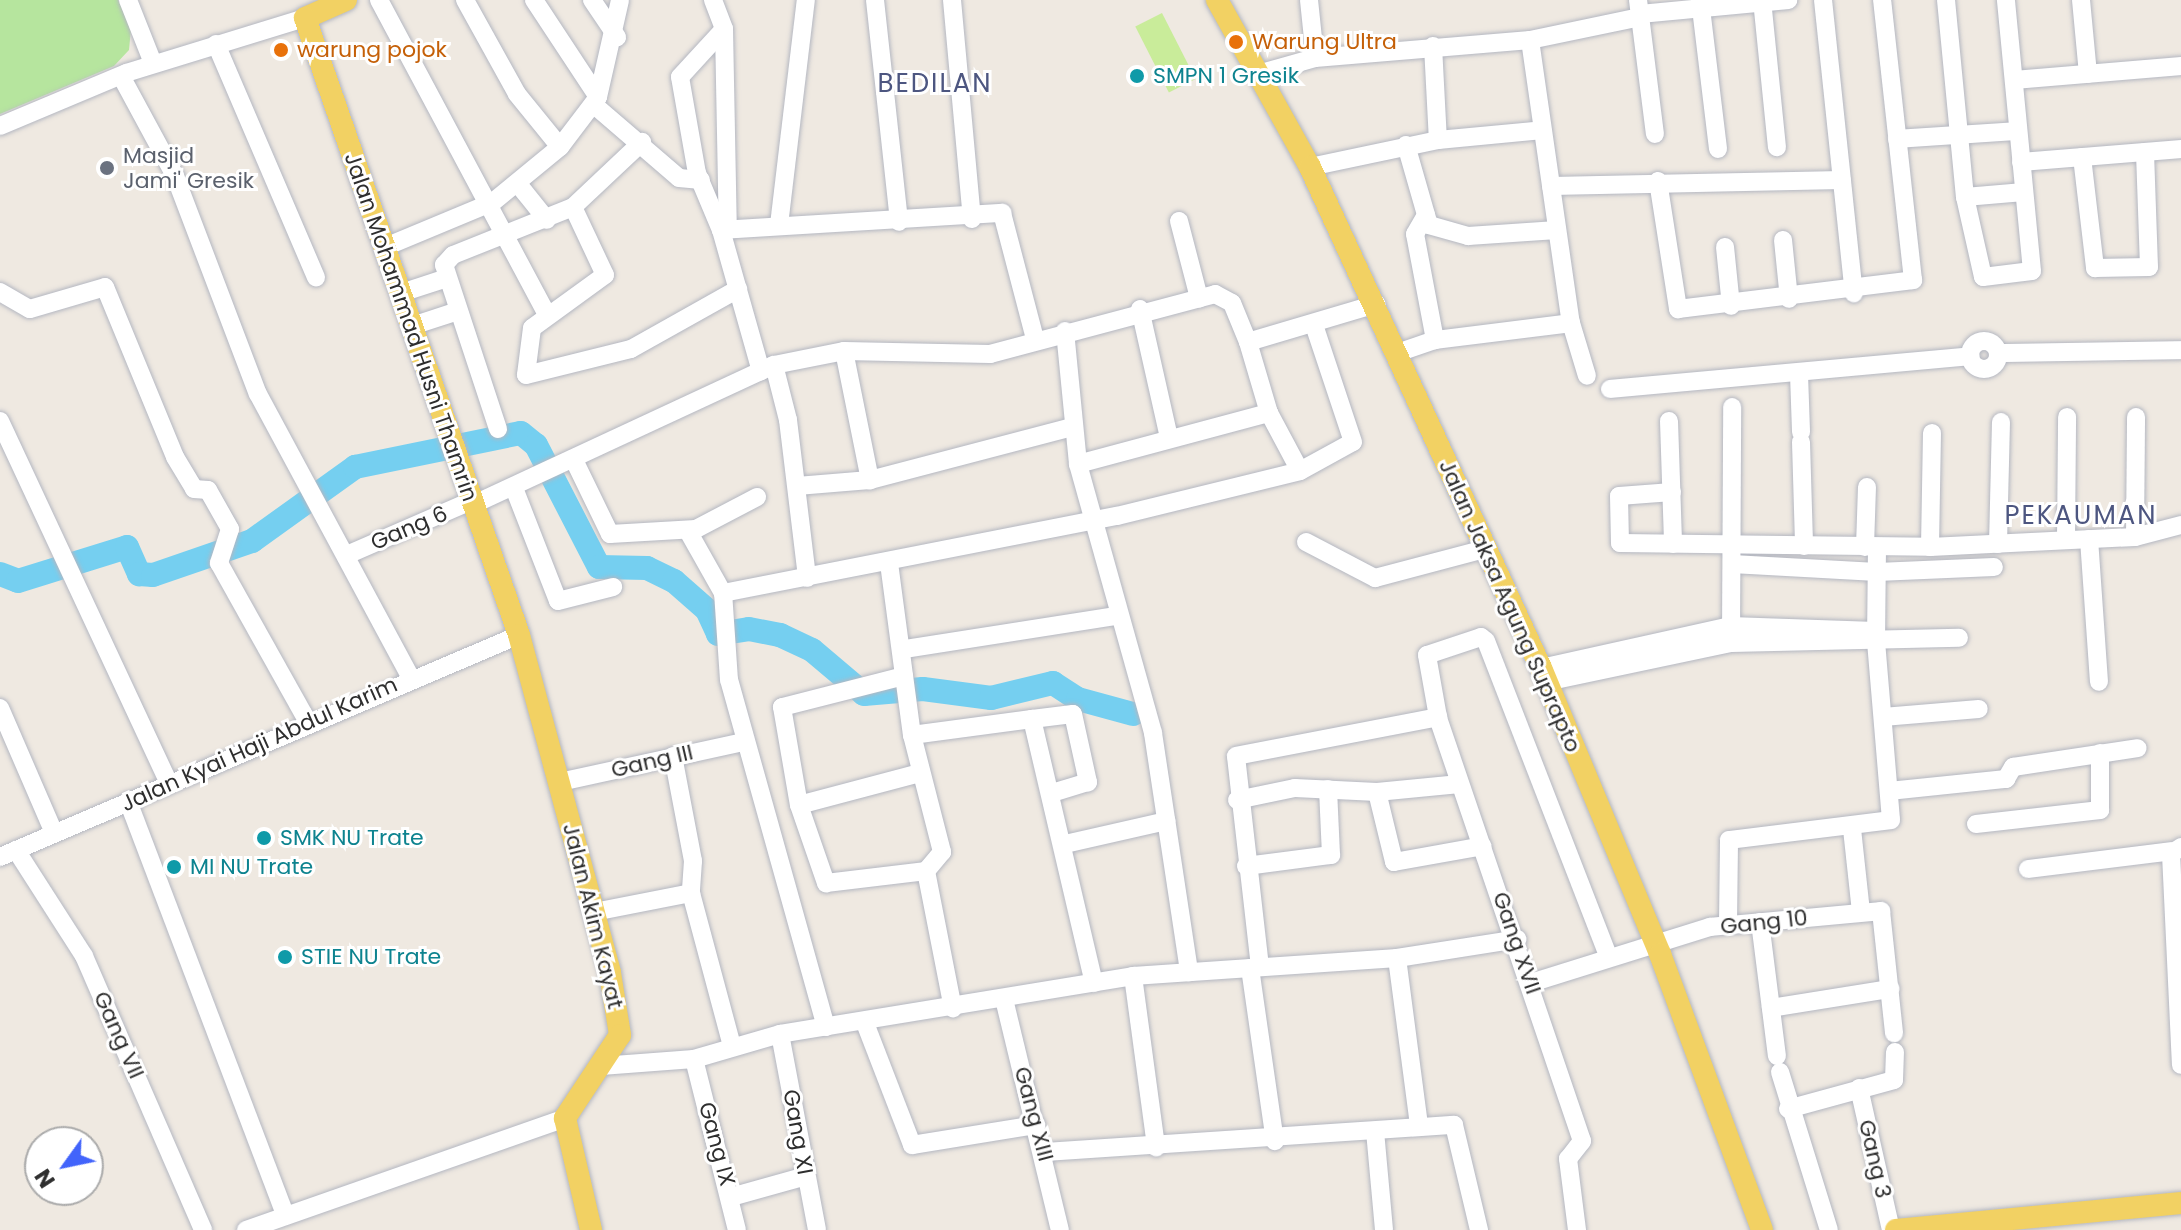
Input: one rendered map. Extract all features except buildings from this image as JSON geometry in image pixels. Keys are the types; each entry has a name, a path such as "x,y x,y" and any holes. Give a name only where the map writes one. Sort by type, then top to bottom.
{"main road":[{"path":"305,18 346,0"},
{"name":"Jalan Jaksa Agung Suprapto","path":"1217,0 1310,167 1376,304 1544,675 1654,939 1762,1230"},
{"name":"Jalan Mohammad Husni Thamrin","path":"305,18 519,635"},
{"name":"Jalan Akim Kayat","path":"519,635 594,912 620,1032 565,1118"},
{"path":"565,1118 591,1230"},
{"path":"1894,1230 2181,1203"}],"street":[{"path":"128,0 153,63"},
{"path":"379,0 493,202 547,314"},
{"path":"465,0 517,94 560,147"},
{"path":"534,0 596,100 679,178 701,180"},
{"path":"592,0 617,37"},
{"path":"385,247 445,225 493,202 560,147 596,100 617,37 620,0"},
{"path":"713,0 724,29 725,229 738,289 768,368 797,486 807,578"},
{"path":"779,225 806,0"},
{"path":"875,0 899,222"},
{"path":"952,0 972,219"},
{"path":"1309,0 1315,58"},
{"path":"1258,74 1315,58 1530,40 1639,10 1788,0"},
{"path":"1823,0 1854,293"},
{"path":"1658,181 1674,306 1731,306 1854,293 1913,280 1882,0"},
{"path":"1946,0 1956,133 1980,275 2028,275 2024,192 2006,0"},
{"path":"2081,0 2088,74"},
{"path":"1762,1 1777,147"},
{"path":"1700,4 1718,149"},
{"path":"1639,10 1655,134"},
{"path":"0,126 153,63 305,18"},
{"path":"724,29 680,73 701,180 725,229"},
{"path":"1530,40 1571,323 1587,376"},
{"path":"216,44 316,277"},
{"path":"1433,46 1438,140"},
{"path":"2014,80 2181,66"},
{"path":"121,76 175,176 258,394 411,678"},
{"path":"1310,167 1406,145 1543,130"},
{"path":"1897,139 2018,131"},
{"path":"498,429 444,265 453,255 510,235 573,207 642,142"},
{"path":"1406,145 1429,225 1468,236 1557,230"},
{"path":"2021,162 2181,149"},
{"path":"2082,157 2096,269 2149,267 2145,152"},
{"path":"1551,186 1658,181 1842,180"},
{"path":"518,184 547,220"},
{"path":"1965,197 2024,192"},
{"path":"573,207 605,275 547,314 525,347 526,375 631,349 738,289"},
{"path":"725,229 972,219 1002,213 1007,219 1035,339"},
{"path":"1426,215 1415,234 1435,340"},
{"path":"1179,221 1199,298 1226,296 1248,342 1269,413 1300,471"},
{"path":"445,225 453,255"},
{"path":"1783,240 1789,299"},
{"path":"1725,247 1731,306"},
{"path":"401,293 447,278"},
{"path":"0,291 30,309 105,287 175,457 194,489 208,490 230,529 222,553 308,722"},
{"name":"Gang 6","path":"347,555 550,474 768,368 844,351 990,354 1140,309 1199,298"},
{"path":"1248,342 1314,325 1376,304"},
{"path":"1140,309 1169,438"},
{"path":"412,326 458,311"},
{"path":"1397,353 1435,340 1571,323"},
{"path":"723,593 889,563 1300,471 1353,442 1314,325"},
{"path":"1065,331 1078,464 1115,616 1153,733 1189,972"},
{"path":"1610,389 1970,356 1980,341 1999,353 2181,350"},
{"path":"844,351 870,480"},
{"path":"1799,374 1804,546"},
{"path":"1731,635 1732,407"},
{"path":"1078,464 1269,413"},
{"path":"2066,540 2067,417"},
{"path":"2135,537 2136,417"},
{"path":"0,421 169,783"},
{"path":"1669,421 1673,544"},
{"path":"1998,544 2001,422"},
{"path":"797,486 870,480 1072,427"},
{"path":"1930,547 1932,433"},
{"path":"575,462 610,534 688,531 757,497"},
{"path":"1728,924 1729,840 1890,823 1876,637 1877,572 1871,547 1867,487"},
{"path":"514,488 558,601 613,587"},
{"path":"1672,492 1619,496 1619,541 1673,544 1877,572 1994,567"},
{"path":"1732,554 1804,546 1930,547 2135,537 2181,525"},
{"path":"688,531 723,593 728,619 721,640 744,742 826,1027"},
{"path":"2089,539 2099,682"},
{"path":"1306,542 1369,578 1485,549"},
{"path":"889,563 905,649 912,735 942,852 926,871 828,886 799,805 782,707 905,677"},
{"path":"905,649 1115,616"},
{"name":"Jalan Kyai Haji Abdul Karim","path":"5,852 519,635"},
{"path":"1544,675 1731,635 1959,638"},
{"name":"Gang XVII","path":"1577,1230 1568,1159 1582,1141 1518,939 1438,717 1427,655 1481,637 1486,641 1608,956"},
{"path":"0,708 54,833"},
{"path":"1883,717 1979,709"},
{"path":"912,735 1073,714 1088,782 1051,793"},
{"path":"1275,1141 1237,800 1239,755 1438,717"},
{"path":"1032,719 1065,844 1094,983"},
{"name":"Gang III","path":"560,782 744,742"},
{"path":"1889,791 2006,779 2013,767 2138,748"},
{"path":"1976,824 2100,810 2100,753"},
{"path":"673,756 693,861 691,893 732,1046"},
{"path":"799,805 920,773"},
{"path":"1237,800 1328,789 1377,792 1460,784"},
{"path":"1246,866 1331,855 1328,789"},
{"path":"1377,792 1393,862 1483,846"},
{"path":"128,801 285,1215"},
{"path":"1065,844 1166,821"},
{"path":"1788,1109 1895,1080 1895,1043 1884,913 1861,912 1852,829"},
{"path":"2028,869 2176,849 2181,1065"},
{"name":"Gang VII","path":"5,852 84,956 203,1230"},
{"path":"926,871 953,1008"},
{"path":"594,912 691,893"},
{"name":"Gang 10","path":"1531,983 1654,939 1728,924 1861,912"},
{"path":"1760,922 1778,1064 1788,1109 1829,1230"},
{"path":"601,1066 694,1059 780,1034 865,1023 1133,976 1397,958 1518,939"},
{"path":"1397,958 1419,1126"},
{"path":"1133,976 1156,1147"},
{"path":"1771,1008 1890,989"},
{"name":"Gang XIII","path":"1004,999 1045,1152 1060,1230"},
{"path":"865,1023 912,1145 1036,1125"},
{"name":"Gang XI","path":"780,1034 817,1230"},
{"name":"Gang IX","path":"694,1059 737,1230"},
{"name":"Gang 3","path":"1859,1088 1894,1230"},
{"path":"246,1230 565,1118"},
{"path":"1045,1152 1275,1141 1419,1126 1455,1126 1479,1230"},
{"path":"1375,1131 1384,1230"},
{"path":"731,1197 806,1176"}],"green space":[{"path":"0,0 118,0 131,28 129,50 114,66 0,114"},
{"path":"1162,13 1196,79 1169,93 1135,27"}],"waterway":[{"path":"0,574 18,581 127,547 139,574 153,575 252,541 355,467 521,433 536,445 599,567 647,568 674,581 707,610 718,634 749,629 780,635 812,650 864,694 923,689 991,698 1053,683 1078,699 1133,714"}],"place":[{"name":"Warung Ultra","path":"1236,42"},
{"name":"warung pojok","path":"281,50"},
{"name":"SMPN 1 Gresik","path":"1137,76"},
{"name":"Masjid Jami' Gresik","path":"107,168"},
{"name":"SMK NU Trate","path":"264,838"},
{"name":"MI NU Trate","path":"174,867"},
{"name":"STIE NU Trate","path":"285,957"}],"district":[{"name":"BEDILAN","path":"935,84"},
{"name":"PEKAUMAN","path":"2081,516"}]}
